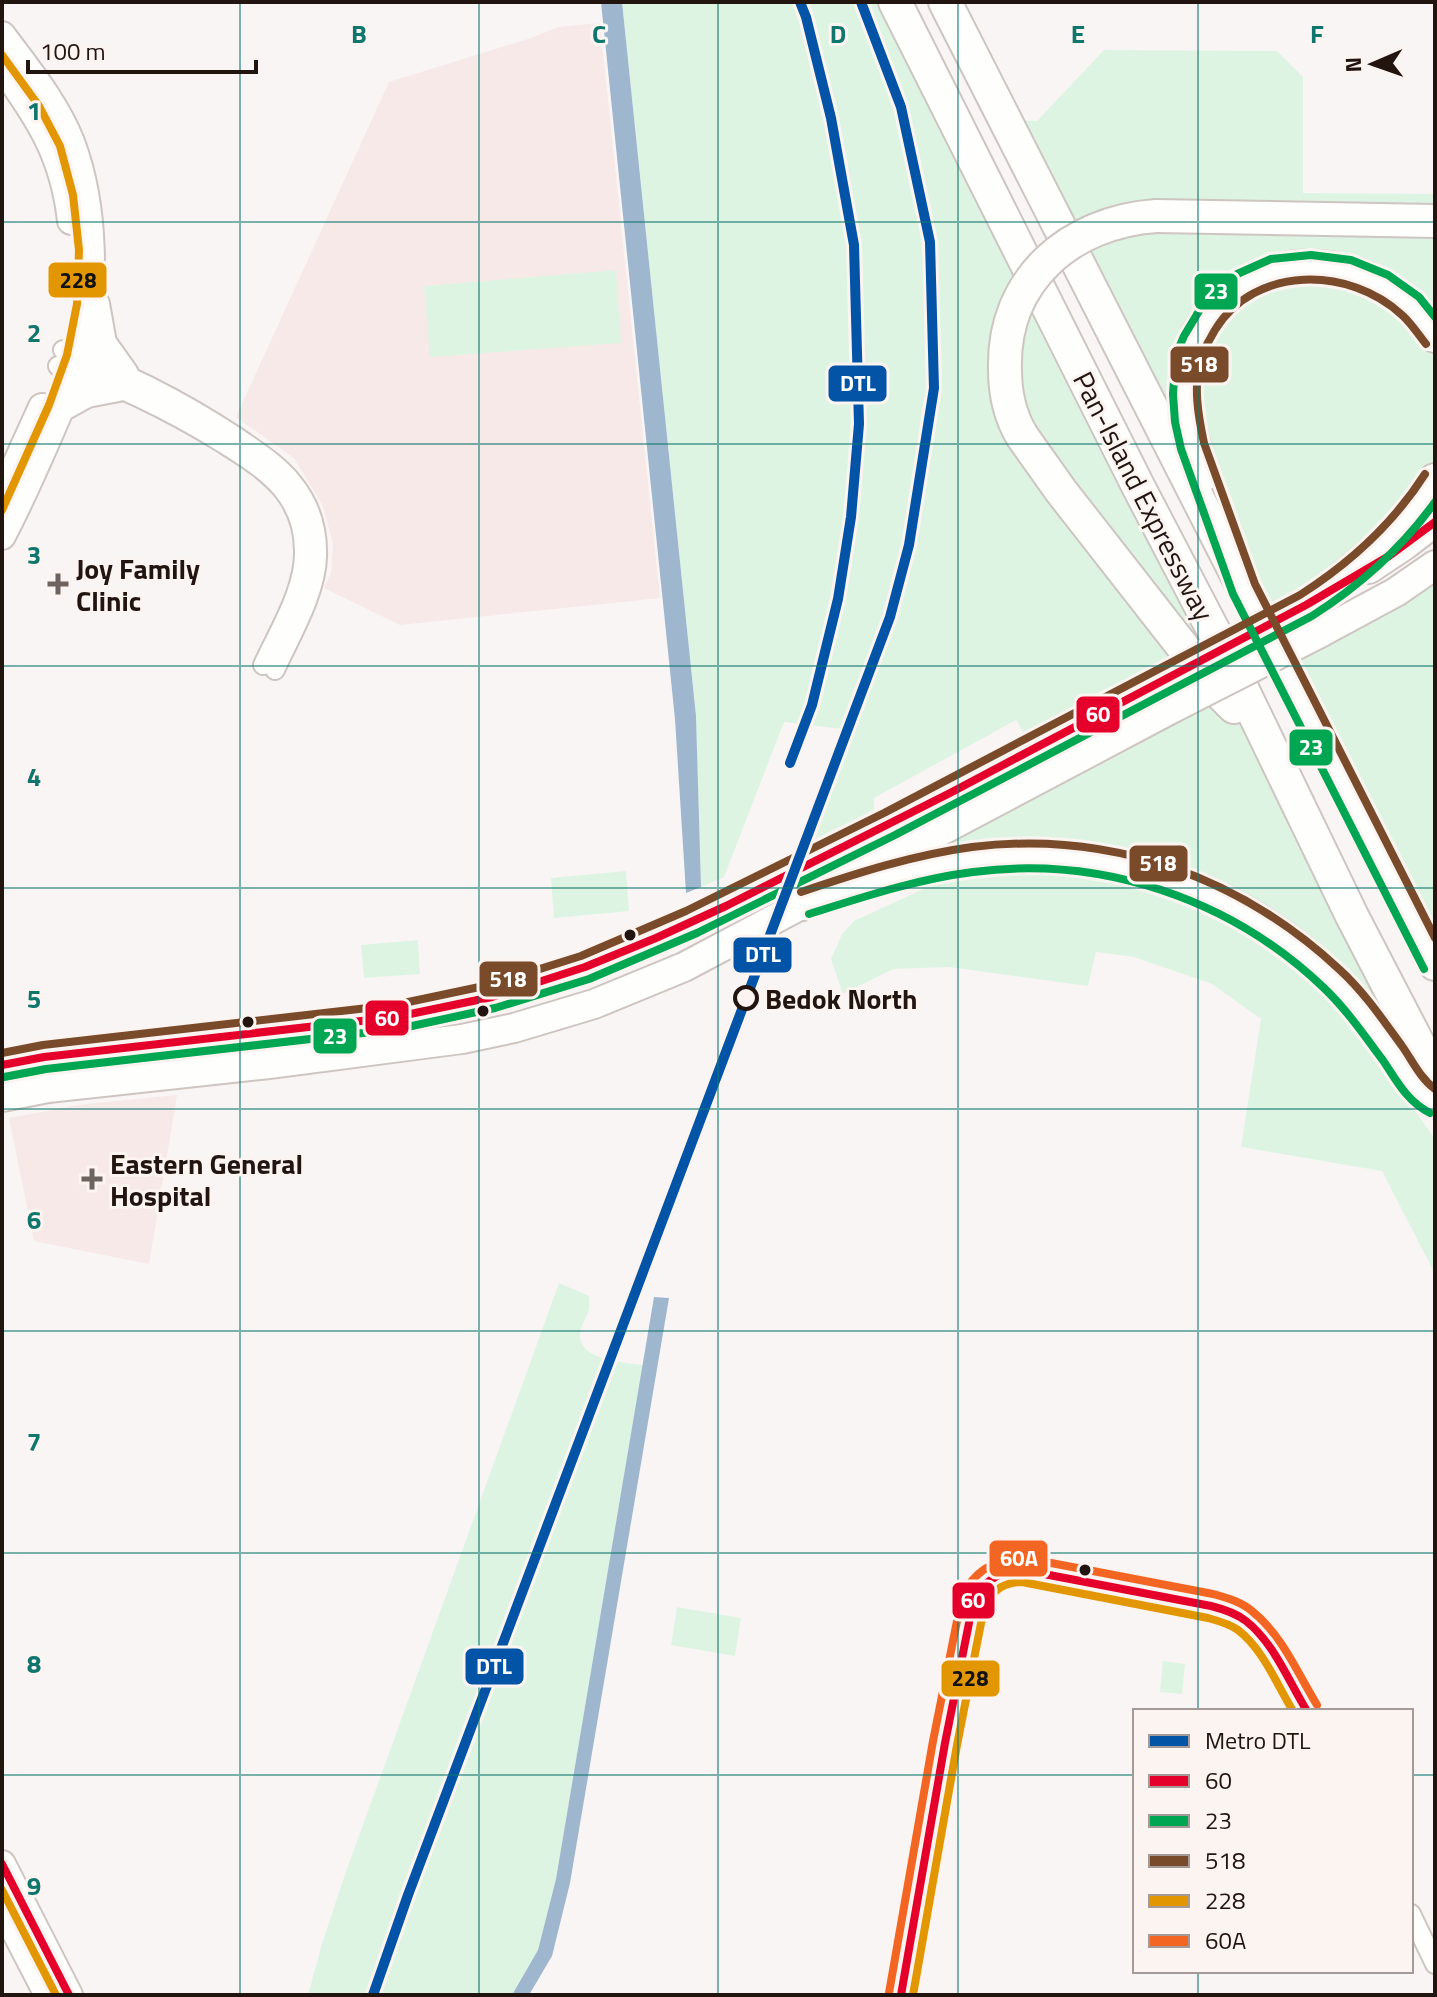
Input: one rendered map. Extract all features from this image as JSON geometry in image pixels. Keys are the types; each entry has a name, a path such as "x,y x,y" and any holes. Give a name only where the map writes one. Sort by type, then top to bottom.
{"highway":[{"name":"Pan-Island Expressway","path":"895,2 1222,647 1352,916 1435,1076"},
{"name":"Pan-Island Expressway","path":"945,2 1435,964"},
{"path":"1255,717 1240,712 1215,688 1061,491 1022,436 1012,415 1007,392 1005,351 1012,320 1029,284 1048,259 1077,238 1113,223 1156,216 1435,221"},
{"path":"1244,589 1198,461 1186,412 1188,362 1193,343 1209,317 1232,293 1258,277 1291,268 1324,267 1353,273 1392,291 1413,308 1435,336"},
{"path":"1314,600 1385,543 1406,522 1435,480"},
{"path":"803,904 880,878 996,857 1078,859 1173,881 1243,912 1311,959 1354,1003 1419,1091 1435,1102"}],"main road":[{"path":"2,35 44,93 70,140 84,187 99,329 121,381 60,409"},
{"path":"2,67 43,127 54,150 66,193 73,259 69,361 60,409 2,536"},
{"path":"2,495 38,416 69,361 87,314 91,260"},
{"path":"2,1065 44,1057 396,1017 469,1003 552,979 613,956 742,898 892,823 1314,600 1383,560 1435,522"},
{"path":"2,1097 48,1088 447,1041 514,1028 594,1004 697,960 1320,633 1396,592 1435,565"},
{"path":"2,1864 69,1995"},
{"path":"2,1906 48,1995"}],"street":[{"path":"69,361 183,403 282,470 300,492 314,526 317,554 311,590 292,634 269,668 303,571 303,538 293,506 274,480 232,449 121,381"},
{"path":"901,1995 974,1598 994,1576 1009,1570 1023,1570 1230,1612 1258,1632 1306,1709"},
{"path":"1413,1918 1435,1964"}],"shaded area":[{"path":"600,23 660,598 400,625 324,588 331,573 333,544 323,506 294,458 236,417 389,82 559,27"},
{"name":"Eastern General Hospital","path":"177,1095 149,1264 34,1241 9,1118 78,1105"}],"green space":[{"path":"622,2 885,2 1025,280 999,374 1187,663 1031,746 1016,720 874,798 874,810 802,846 802,831 842,729 784,722 724,877 701,887 696,716"},
{"path":"1104,50 1277,51 1303,77 1303,193 1435,194 1435,522 1263,627 1004,120 1037,121"},
{"path":"616,270 621,343 430,357 424,286"},
{"path":"1035,281 1222,647 1193,661 1008,400"},
{"path":"1435,565 1435,964 1277,655"},
{"path":"1215,688 1232,706 1427,1063 1354,1003 1173,881 903,851"},
{"path":"1014,863 1120,873 1226,915 1332,991 1435,1139 1435,1274 1382,1171 1241,1147 1261,1019 1212,984 1134,957 1096,952 1088,986 949,967 893,969 843,994 831,959 842,934 854,921 934,884"},
{"path":"626,871 629,911 554,918 551,878"},
{"path":"418,940 420,974 364,978 361,945"},
{"path":"559,1283 589,1296 589,1309 580,1333 586,1349 614,1361 643,1365 556,1879 538,1950 512,1995 308,1995 342,1883"},
{"path":"677,1607 741,1618 735,1656 671,1645"},
{"path":"1163,1661 1185,1664 1182,1694 1160,1692"}],"water":[{"path":"601,2 622,2 696,716 701,887 686,893 675,719"},
{"path":"654,1297 669,1298 570,1883 552,1956 529,1995 512,1995 538,1950 556,1879"}],"metro line":[{"name":"DTL","path":"790,763 812,705 838,599 851,517 859,424 854,245 831,118 800,2"},
{"name":"DTL","path":"373,1995 890,617 909,545 934,388 930,242 901,107 861,2"}],"transit line":[{"name":"228","path":"2,55 39,106 60,146 73,195 79,250 77,304 67,355 49,405 2,510"},
{"name":"23","path":"1424,969 1233,594 1181,449 1173,394 1178,350 1205,301 1235,275 1271,259 1311,255 1351,260 1388,275 1419,297 1435,317"},
{"name":"518","path":"1426,344 1402,315 1380,299 1356,288 1330,281 1304,280 1278,284 1254,293 1232,309 1215,330 1201,358 1197,389 1204,443 1255,584 1435,938"},
{"name":"518","path":"2,1053 43,1045 394,1005 489,985 581,956 686,911 884,813 1300,595 1336,570 1385,526 1425,474"},
{"name":"23","path":"4,1077 46,1069 398,1029 495,1008 589,979 697,933 895,835 1312,616 1379,565 1435,502"},
{"name":"60","path":"2,1065 44,1057 396,1017 492,997 585,967 726,906 950,793 1306,605 1389,556 1435,522"},
{"name":"518","path":"801,892 907,860 972,847 1023,844 1074,846 1122,854 1170,867 1216,885 1301,937 1340,970 1373,1006 1435,1089"},
{"name":"23","path":"809,914 931,879 1021,868 1069,870 1162,890 1248,930 1288,957 1340,1005 1408,1096 1430,1113"},
{"name":"60A","path":"889,1993 962,1596 973,1579 988,1567 1005,1560 1025,1558 1213,1594 1234,1601 1253,1612 1273,1632 1317,1705"},
{"name":"60","path":"901,1995 974,1598 995,1577 1023,1570 1229,1612 1246,1621 1265,1640 1306,1709"},
{"name":"228","path":"913,1995 985,1603 997,1590 1010,1583 1022,1582 1228,1624 1255,1647 1292,1709"},
{"name":"60","path":"2,1864 69,1995"},
{"name":"228","path":"2,1890 56,1995"}],"place":[{"name":"Joy Family Clinic","path":"58,584"},
{"name":"Bedok North","path":"746,998"},
{"name":"Eastern General Hospital","path":"92,1179"}]}
